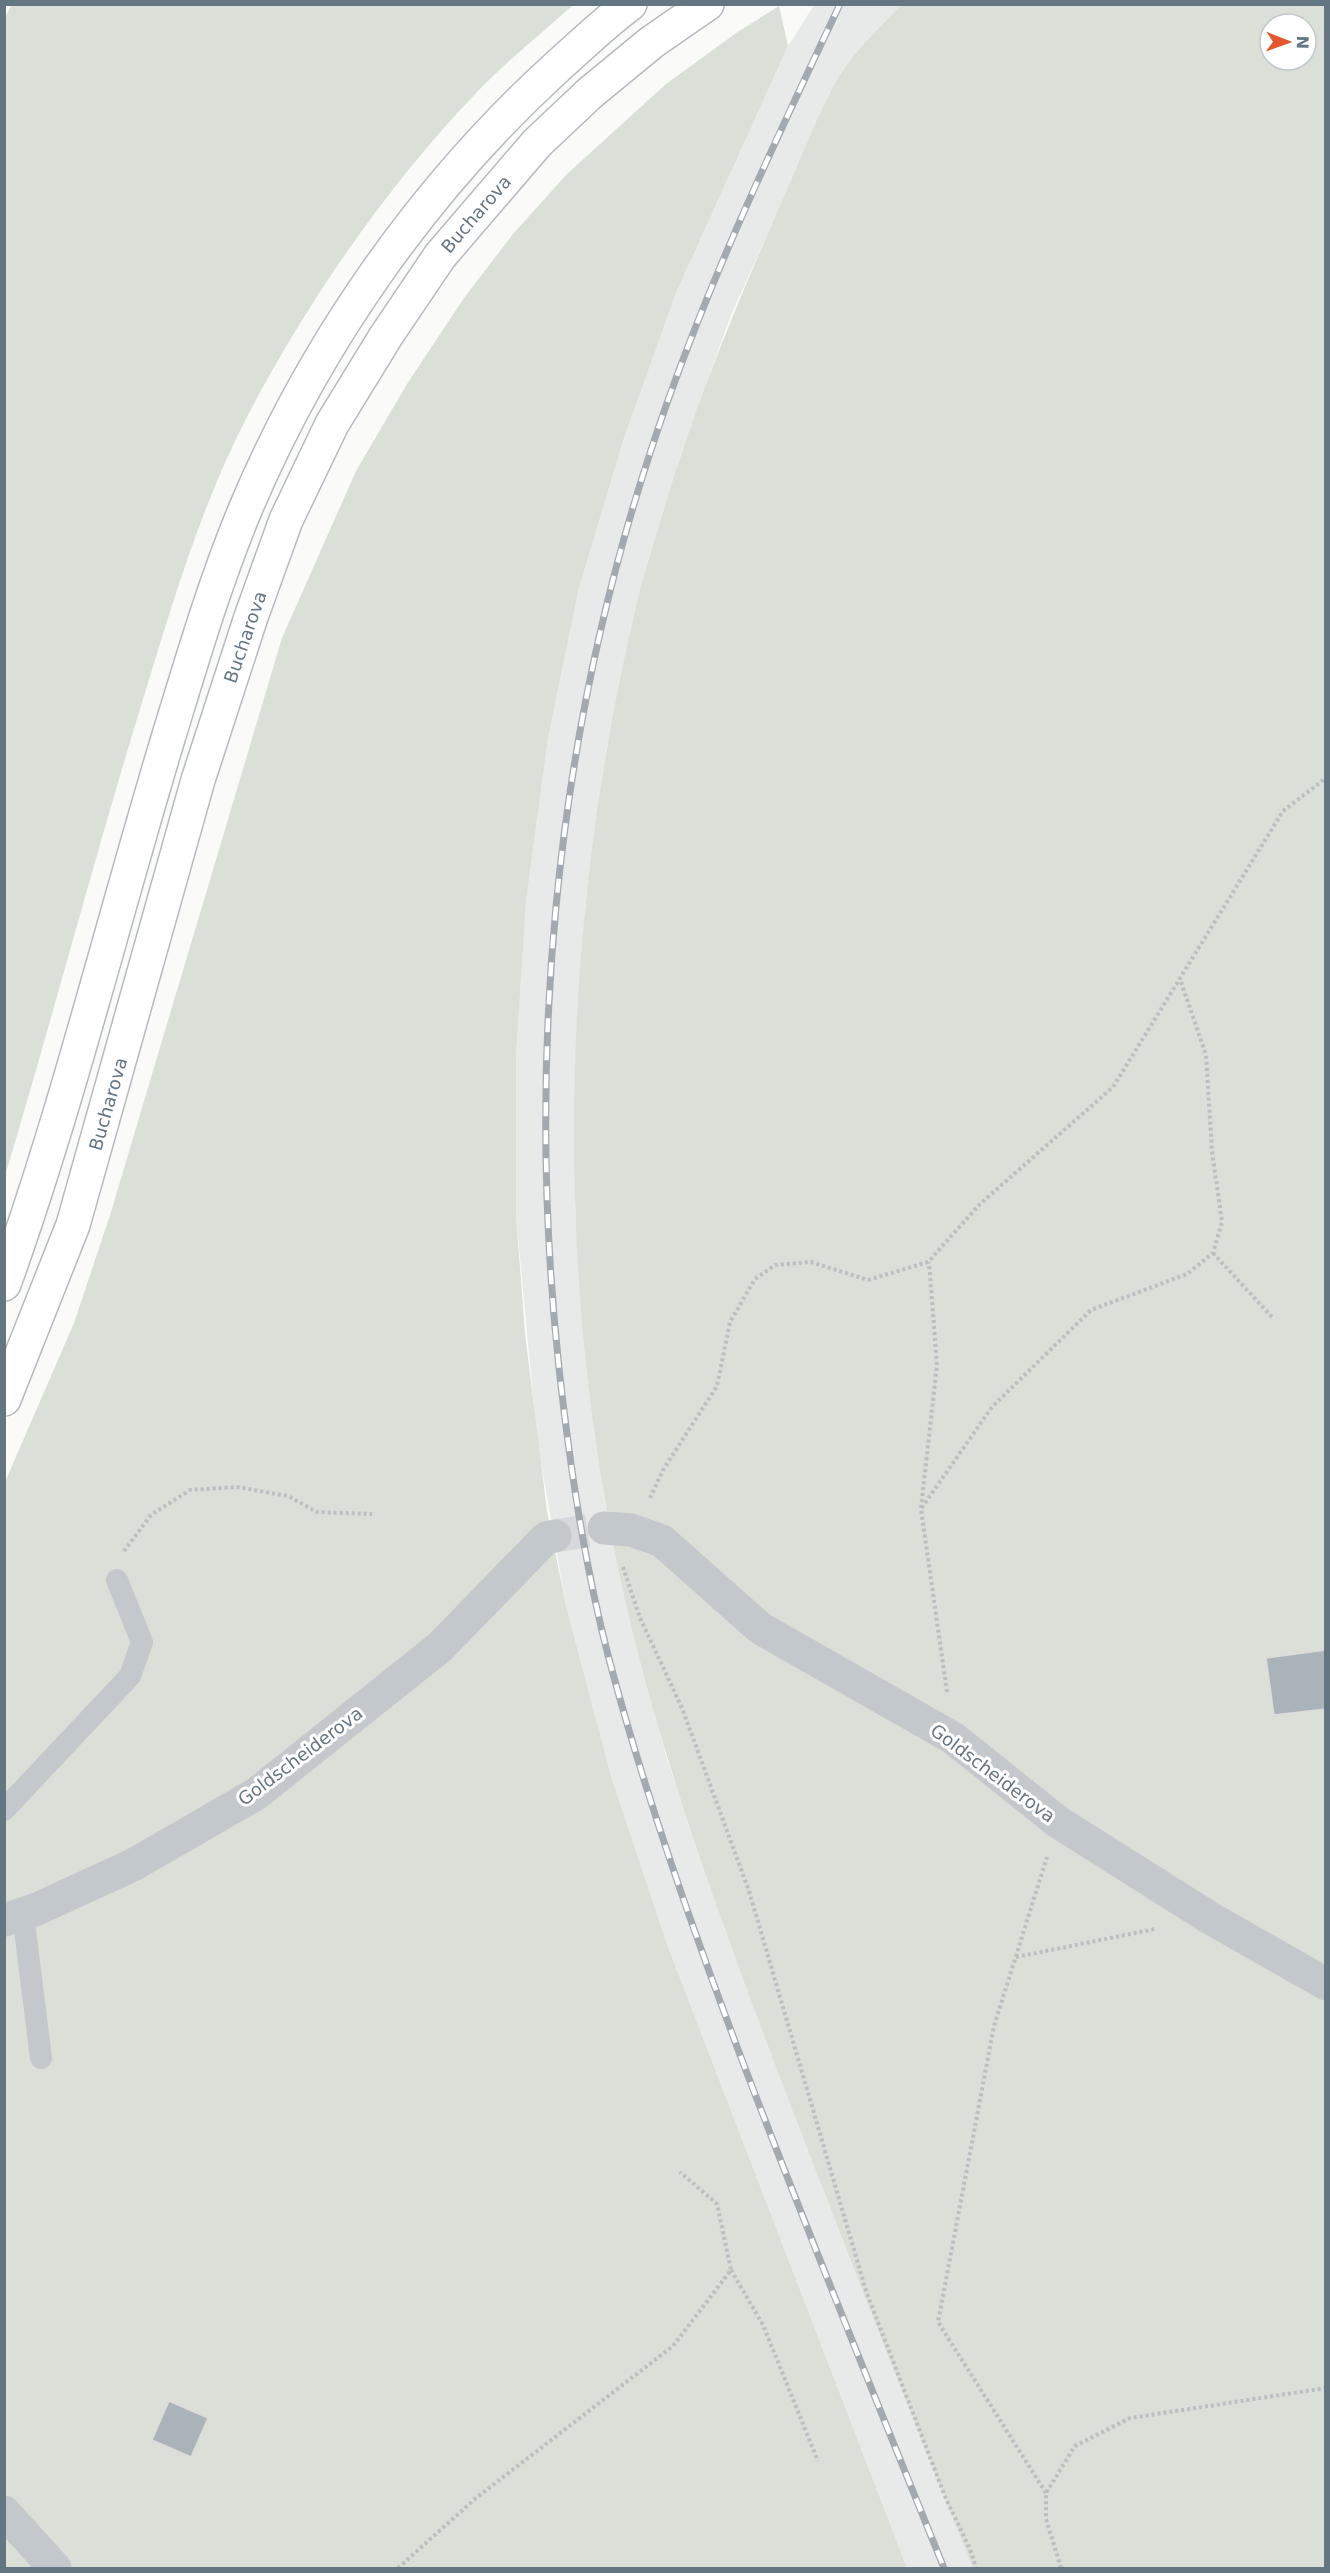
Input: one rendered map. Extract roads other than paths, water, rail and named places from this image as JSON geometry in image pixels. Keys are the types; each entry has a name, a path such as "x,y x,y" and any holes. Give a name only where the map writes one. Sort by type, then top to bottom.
{"main road":[{"path":"4,1284 37,1193 145,815 207,610 244,512 279,432 334,339 394,248 447,180 506,114 630,4"},
{"name":"Bucharova","path":"4,1399 73,1225 198,780 250,617 286,520 332,424 386,336 440,256 537,143 591,93 652,42 707,4"}],"street":[{"name":"Goldscheiderova","path":"615,1529 662,1541 760,1628 953,1738 1058,1822 1210,1918 1326,1984"},
{"name":"Goldscheiderova","path":"14,1917 133,1865 256,1794 440,1647 546,1538 555,1536"},
{"path":"4,2512 55,2568"}],"lane":[{"path":"4,1810 130,1676 142,1642 117,1580"},
{"path":"14,1917 41,2058"}],"tunnel":[{"path":"555,1536 604,1528"}],"railway":[{"path":"840,4 738,224 692,336 651,450 618,561 591,674 571,789 556,904 548,1020 546,1136 550,1252 559,1368 573,1478 600,1623 623,1711 689,1916 745,2068 944,2568"}]}
